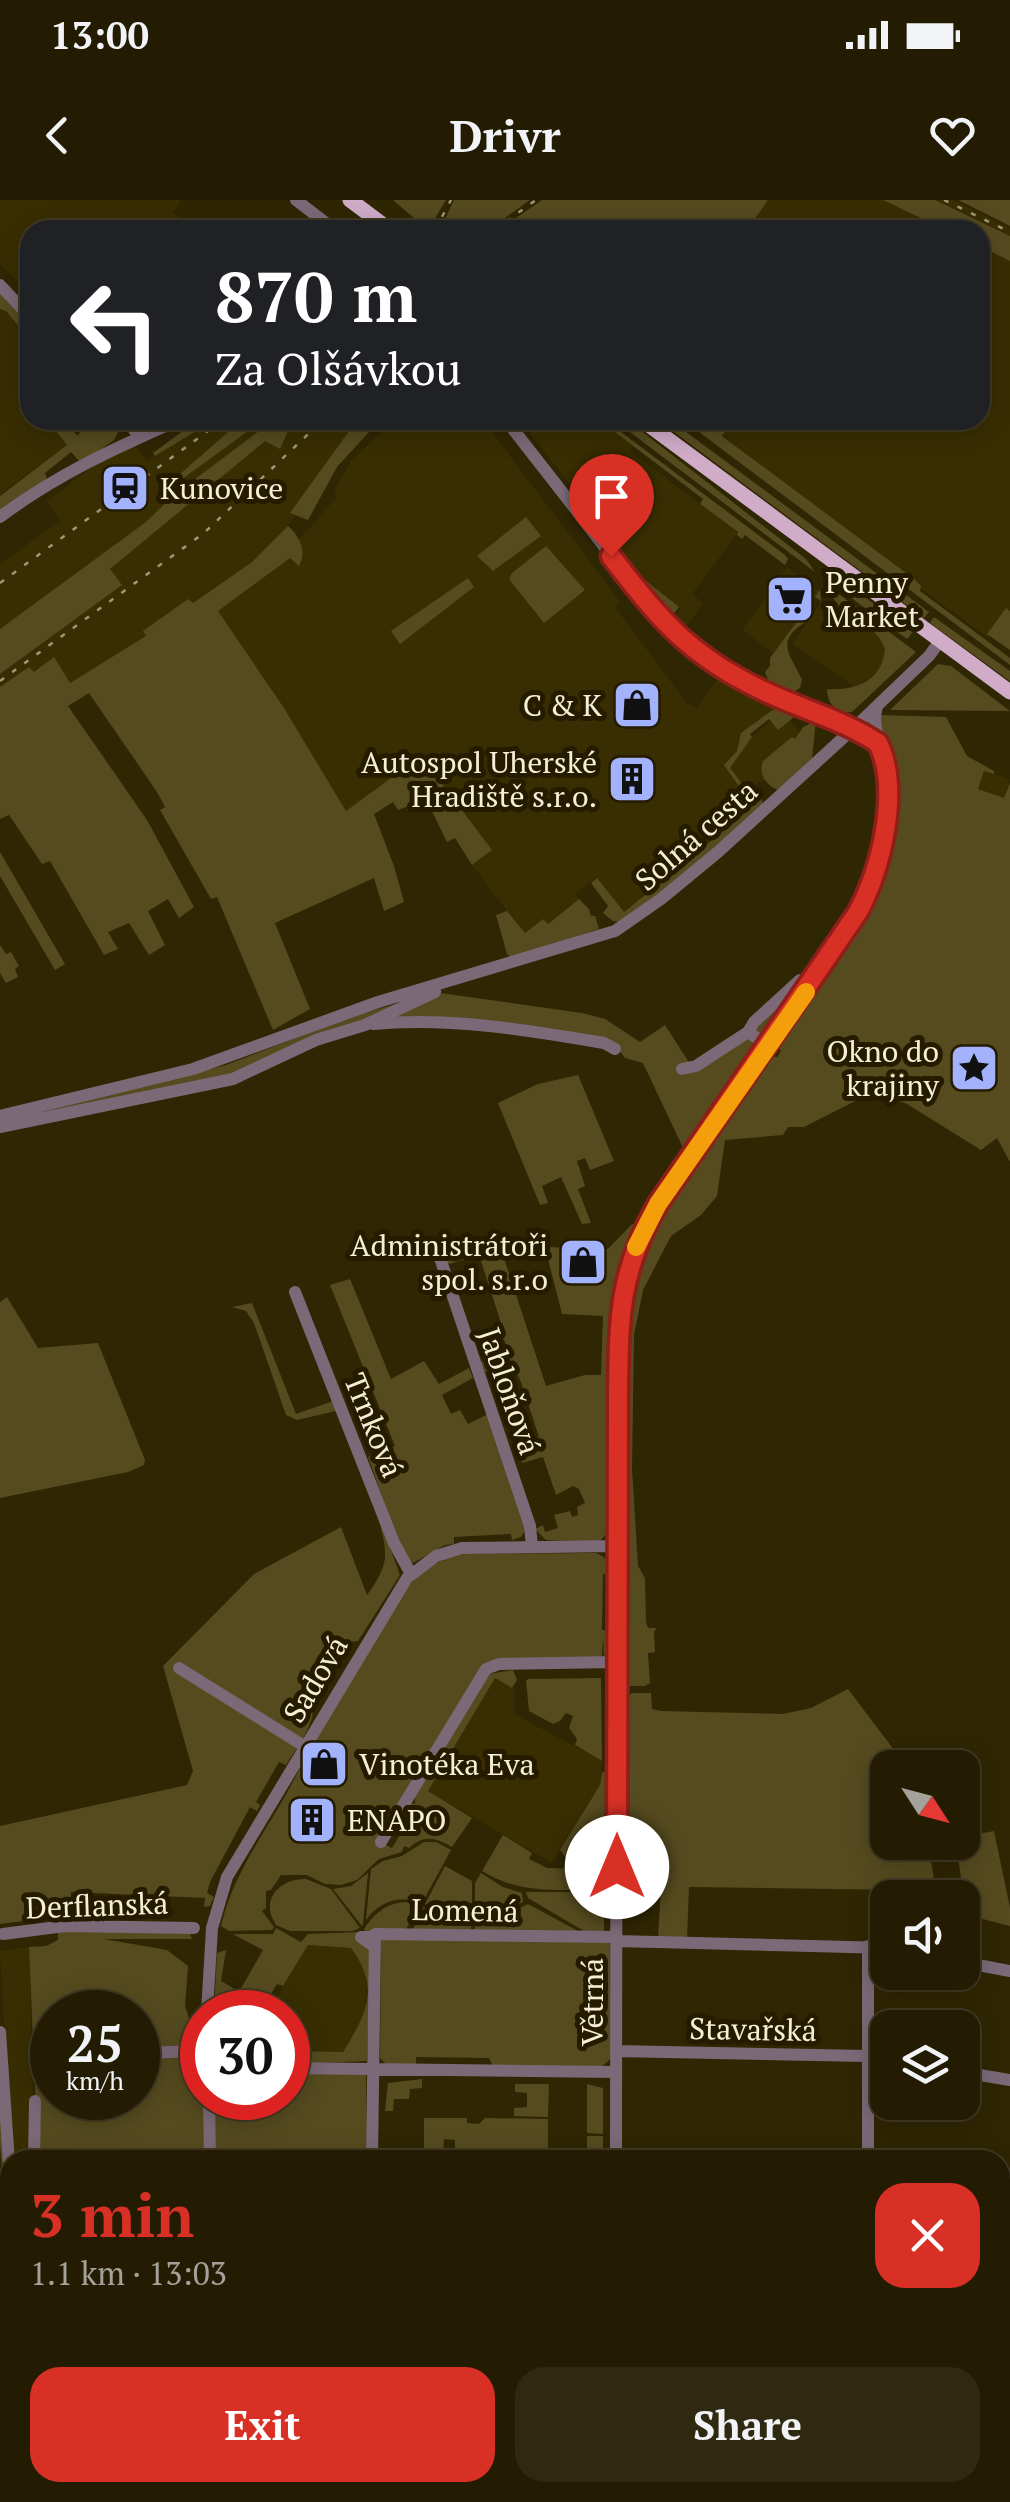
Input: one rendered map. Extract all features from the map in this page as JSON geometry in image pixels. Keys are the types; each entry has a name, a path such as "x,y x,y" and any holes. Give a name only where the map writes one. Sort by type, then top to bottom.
{"main road":[{"path":"350,200 377,220"},
{"path":"655,430 1010,692"}],"street":[{"path":"296,200 322,220"},
{"path":"0,285 20,306"},
{"path":"134,430 138,436"},
{"path":"0,516 46,483 68,476 153,430"},
{"path":"514,430 647,604 677,636 766,692 854,728 878,743"},
{"name":"Solná cesta","path":"0,1116 193,1069 338,1016 597,938 625,926 704,864 834,748 940,641"},
{"name":"Větrná","path":"616,2150 619,1319 630,1264 658,1204 846,933 869,892 886,822 884,761 874,722 876,706"},
{"path":"823,715 836,730 834,748"},
{"path":"682,1068 696,1066 748,1032 800,980"},
{"name":"Solná cesta","path":"0,1128 233,1079 316,1040 365,1025 431,996 436,985"},
{"path":"365,1025 418,1020 498,1025 604,1043 615,1049"},
{"path":"748,1032 767,1046"},
{"name":"Jabloňová","path":"438,1252 530,1526 532,1547"},
{"name":"Trnková","path":"295,1292 394,1544 411,1574"},
{"name":"Sadová","path":"208,1990 212,1928 223,1887 389,1604 411,1574 436,1556 456,1549 618,1546"},
{"path":"381,1842 486,1669 499,1664 617,1662"},
{"path":"178,1668 304,1746"},
{"name":"Derflanská","path":"2,1934 65,1926 194,1928"},
{"name":"Lomená","path":"372,2150 375,1942 406,1934 868,1946"},
{"path":"868,1946 868,2150"},
{"path":"980,1965 1010,1970"},
{"path":"0,2032 8,2150"},
{"name":"Stavařská","path":"616,2052 868,2056"},
{"path":"310,2068 616,2072"},
{"path":"980,2075 1010,2080"},
{"path":"34,2120 34,2150"},
{"path":"209,2120 210,2150"}],"shaded area":[{"path":"0,200 181,200 173,212 182,220 20,220 20,284 0,263"},
{"path":"393,200 446,200 434,220 416,220"},
{"path":"454,200 530,200 502,220 445,220"},
{"path":"542,200 768,200 754,220 513,220"},
{"path":"768,200 884,200 925,220 754,220"},
{"path":"883,200 935,200 977,220 925,220"},
{"path":"935,200 953,200 1010,228 1010,236 990,226 990,220 977,220"},
{"path":"959,200 1010,200 1010,226 962,202"},
{"path":"990,226 1010,236 1010,261 990,251"},
{"path":"990,251 1010,261 1010,650 883,561 723,435 727,430 990,430"},
{"path":"0,292 20,313 20,328 6,311 0,309"},
{"path":"0,309 20,328 20,430 55,430 67,445 0,494"},
{"path":"55,430 71,430 78,436 81,430 119,430 114,440 81,463 71,452 45,473 47,480 0,513 0,496 67,445"},
{"path":"184,430 198,430 155,456 153,453"},
{"path":"198,430 357,430 282,534 252,562 192,603 188,599 144,631 147,636 0,725 0,564 60,521 47,501 101,460 134,444 147,461"},
{"path":"231,430 249,430 174,485 172,481"},
{"path":"260,430 289,430 280,449 265,441 110,569 122,585 0,674 0,629 146,522 174,495"},
{"path":"350,430 371,430 337,467 308,520 290,513"},
{"path":"384,430 491,430 620,602 615,607 687,703 697,708 720,675 781,704 742,734 739,748 782,711 803,738 768,779 746,789 733,778 751,804 743,815 623,912 596,878 576,894 579,899 547,924 543,919 524,933 472,865 491,850 422,756 346,811 284,708 217,610 278,563 338,496 334,491 352,459"},
{"path":"528,430 612,430 633,446 630,451 738,533 692,594 703,603 687,626 675,617 681,609 638,573"},
{"path":"612,430 618,430 785,555 785,565 745,535 742,539 737,535 700,504 703,499"},
{"path":"627,430 640,430 806,559 815,572"},
{"path":"671,430 683,430 929,612 924,618"},
{"path":"696,430 726,430 722,436 914,579 921,586 920,591 1010,658 1010,665"},
{"path":"526,517 541,536 493,571 477,556"},
{"path":"288,526 301,544 299,566 290,558 218,611 284,708 346,811 421,756 492,850 472,865 455,838 447,842 426,799 398,810 393,802 374,814 404,902 384,911 374,878 275,923 310,1009 273,1030 217,897 211,899 160,810 165,807 157,792 89,693 68,706 147,820 194,907 179,918 168,899 148,911 165,945 149,955 129,923 108,932 118,949 104,955 50,861 42,864 9,815 0,819 0,687 29,667 34,672 54,657 70,683 146,636 143,631 188,599 193,603 252,562"},
{"path":"546,546 585,590 544,623 509,579"},
{"path":"787,567 819,591 774,653 742,630"},
{"path":"829,572 913,632 907,639 827,580"},
{"path":"639,575 679,607 673,615 660,607 665,600 658,604 640,583"},
{"path":"468,578 474,587 400,644 391,631"},
{"path":"828,586 916,652 852,712 834,707 827,689 866,682 879,669 885,649 873,631 839,604"},
{"path":"820,590 821,601 815,597 802,616 806,622 787,643 802,680 800,688 792,693 770,684 765,672 770,658"},
{"path":"834,601 895,647 862,692 792,644 820,604"},
{"path":"1006,608 1010,611 1010,650 987,634"},
{"path":"934,617 1010,671 1010,681 930,623"},
{"path":"938,664 951,666 1010,711 890,710"},
{"path":"781,704 795,711 794,717 778,730 769,719 750,734 752,737 730,768 746,789 760,792 763,804 699,863 621,922 603,913 608,906 591,883 597,878 624,912 743,815 751,804 724,765 737,751 741,733"},
{"path":"881,715 946,717 967,756 994,771 984,771 978,789 1004,798 1010,783 1010,1162 997,1138 981,1150 907,1104 875,1091 804,1127 788,1127 783,1135 725,1140 717,1196 701,1215 671,1236 643,1290 634,1335 632,1469 638,1566 645,1578 646,1622 648,1628 657,1628 655,1652 648,1653 650,1683 629,1686 622,1677 623,1325 631,1286 644,1250 679,1182 767,1055 777,1057 781,1051 775,1044 856,928 881,874 894,780 891,743 880,727"},
{"path":"816,721 812,758 778,790 774,788 762,775 763,761 792,737 795,739 803,727"},
{"path":"985,770 1010,780 1004,798 978,789"},
{"path":"0,852 65,964 55,970 0,876"},
{"path":"579,899 595,916 599,929 512,958 507,954 496,915 507,911 525,933 543,919 548,924"},
{"path":"0,945 6,954 11,952 19,966 15,969 18,977 6,983 0,973"},
{"path":"803,982 684,1150 643,1063 625,1058 614,1044 376,1021 440,993 582,1013 605,1019 640,1042 665,1025 690,1064 758,1022"},
{"path":"425,995 240,1075 0,1122 226,1065 348,1018"},
{"path":"578,1075 614,1161 590,1170 585,1158 577,1161 585,1186 578,1189 591,1223 582,1224 561,1177 542,1186 548,1203 540,1205 498,1103 538,1084"},
{"path":"632,1224 638,1225 614,1295 612,1528 599,1542 546,1540 535,1529 543,1525 545,1532 558,1528 554,1515 570,1511 572,1517 578,1515 577,1507 585,1503 579,1489 573,1486 556,1495 543,1457 522,1463 515,1444 539,1437 510,1359 485,1372 481,1362 507,1347 479,1255 449,1264 444,1257 463,1245 500,1246 546,1386 585,1375 601,1375 603,1316 562,1314 545,1247 608,1249"},
{"path":"350,1279 391,1379 424,1361 439,1384 469,1368 473,1378 442,1395 451,1414 460,1410 468,1424 488,1414 526,1529 521,1537 454,1537 454,1544 413,1563 409,1561 368,1457 395,1446 330,1285"},
{"path":"7,1297 38,1348 98,1343 144,1465 128,1472 0,1498 0,1302"},
{"path":"252,1303 296,1414 336,1400 400,1575 358,1641 347,1642 313,1704 311,1720 300,1743 286,1765 279,1762 256,1802 260,1805 257,1811 250,1807 210,1882 207,1893 214,1897 210,1906 204,1907 205,1898 71,1892 70,1911 150,1912 156,1917 69,1916 57,1924 55,1917 0,1924 0,1826 187,1785 193,1771 163,1666 254,1574 341,1527 367,1595 382,1570 385,1553 379,1522 336,1411 297,1420 286,1415 254,1323 246,1311 232,1307"},
{"path":"596,1553 607,1560 612,1573 603,1574 602,1630 613,1631 610,1653 604,1657 603,1636 602,1658 490,1661 378,1841 392,1848 413,1813 405,1808 409,1802 415,1804 415,1797 489,1674 513,1670 517,1680 512,1688 495,1678 428,1791 472,1818 452,1847 430,1839 409,1848 404,1846 402,1852 379,1859 357,1880 341,1885 325,1884 307,1875 281,1875 266,1891 266,1908 262,1911 274,1927 272,1930 229,1931 221,1926 237,1880 307,1751 403,1593 416,1578 438,1562 466,1554"},
{"path":"495,1678 514,1689 514,1714 602,1761 600,1785 552,1863 428,1791"},
{"path":"601,1678 602,1761 575,1745 577,1739 569,1728 573,1716 566,1713 553,1724 529,1711 526,1681"},
{"path":"848,1689 894,1750 870,1750 870,1860 931,1860 934,1880 870,1880 870,1890 689,1887 687,1939 658,1938 661,1887 637,1887 623,1895 622,1703 632,1693 651,1693 652,1709 661,1711 783,1714 811,1708"},
{"path":"602,1772 604,1864 569,1862 560,1850 600,1785"},
{"path":"994,1831 1010,1926 980,1918 980,1880 961,1880 958,1860 980,1860 980,1834"},
{"path":"503,1835 532,1853 529,1859 547,1868 604,1869 604,1890 526,1887 482,1871"},
{"path":"424,1842 436,1842 451,1850 422,1903 391,1901 366,1920 371,1869"},
{"path":"445,1866 472,1881 472,1913 425,1904"},
{"path":"368,1873 362,1926 333,1889 351,1886"},
{"path":"481,1873 522,1893 523,1902 501,1911 475,1913 475,1883"},
{"path":"306,1879 331,1889 360,1928 290,1931 276,1925 270,1907 275,1892 288,1882"},
{"path":"526,1892 604,1892 604,1934 589,1934 528,1898"},
{"path":"406,1902 420,1906 406,1929 367,1933 364,1929 382,1910"},
{"path":"528,1904 580,1932 475,1930 475,1917 507,1915"},
{"path":"423,1907 441,1915 472,1917 471,1929 413,1929"},
{"path":"276,1928 301,1942 308,1934 361,1932 370,1949 367,2061 310,2063 310,2051 343,2052 364,2013 366,1976 351,1948 308,1945 283,1986 277,1984 273,1990 240,1990 263,1950 233,1934 273,1934"},
{"path":"63,1930 189,1931 192,1939 104,1939 167,1950 188,1966 186,1990 180,1990 180,2120 310,2120 310,2069 366,2069 367,2150 38,2150 36,2120 160,2120 160,1990 31,1990 29,1947 46,1946 58,1940 58,1933"},
{"path":"381,1939 610,1939 612,2058 601,2067 493,2066 489,2058 416,2057 416,2065 386,2064 380,2058"},
{"path":"308,1945 352,1948 367,1971 366,2014 343,2053 310,2052 310,1990 281,1990"},
{"path":"29,1947 30,2120 34,2120 35,2150 10,2150 0,1951"},
{"path":"226,1950 221,1981 236,1990 215,1990 217,1953"},
{"path":"0,2058 6,2150 0,2150"},
{"path":"422,2079 422,2088 410,2089 409,2099 394,2099 393,2111 385,2111 388,2083"},
{"path":"515,2084 549,2084 548,2117 514,2116 514,2108 527,2107 527,2093 515,2092"},
{"path":"587,2084 603,2088 603,2134 587,2133"},
{"path":"424,2118 467,2118 467,2123 479,2124 485,2118 548,2119 548,2150 455,2150 455,2140 444,2139 443,2150 424,2150"},
{"path":"587,2136 603,2136 603,2150 587,2150"}],"railway":[{"path":"440,220 451,200"},
{"path":"508,220 536,200"},
{"path":"944,200 985,220"},
{"path":"990,222 1010,232"},
{"path":"0,583 209,430"},
{"path":"0,681 204,533 312,430"}],"slow traffic":[{"path":"636,1247 658,1204 806,992"}],"place":[{"name":"Kunovice","path":"125,488"},
{"name":"Penny Market","path":"790,599"},
{"name":"C & K","path":"637,705"},
{"name":"Autospol Uherské Hradiště s.r.o.","path":"632,779"},
{"name":"Okno do krajiny","path":"974,1068"},
{"name":"Administrátoři spol. s.r.o","path":"583,1262"},
{"name":"Vinotéka Eva","path":"324,1764"},
{"name":"ENAPO","path":"312,1820"}],"route":[{"path":"611,556 647,604 688,646 766,692 845,723 878,743 884,761 886,801 879,862 869,892 846,933 658,1204 636,1248 620,1302 617,1867"}]}
